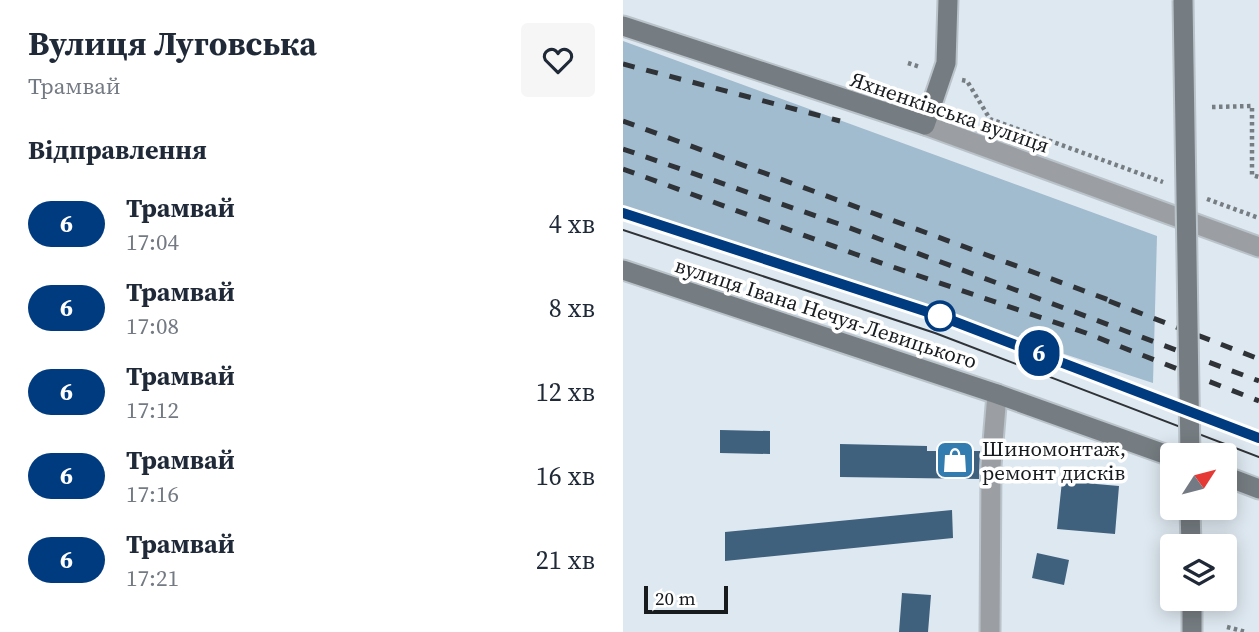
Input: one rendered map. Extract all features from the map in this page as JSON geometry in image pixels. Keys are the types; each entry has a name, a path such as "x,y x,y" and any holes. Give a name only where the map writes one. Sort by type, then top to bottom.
{"main road":[{"path":"925,125 946,63 948,0"},
{"path":"1183,0 1190,443"},
{"name":"Яхненківська вулиця","path":"623,26 925,125"},
{"name":"вулиця Івана Нечуя-Левицького","path":"623,270 997,394 1160,452"},
{"path":"1237,481 1259,489"},
{"path":"1192,611 1192,632"}],"street":[{"name":"Яхненківська вулиця","path":"925,125 1259,247"},
{"path":"990,632 991,466 997,394"}],"path":[{"path":"967,81 990,119 1169,185"},
{"path":"1212,107 1252,106 1252,175 1259,177"},
{"path":"1195,194 1259,218"},
{"path":"1227,627 1246,632"}],"shaded area":[{"path":"623,41 1157,236 1153,383 623,210"}],"building":[{"path":"720,430 770,431 770,454 720,453"},
{"path":"840,444 927,446 927,451 980,451 979,479 840,477"},
{"path":"1062,481 1119,486 1115,534 1057,529"},
{"path":"952,510 953,538 725,561 725,532"},
{"path":"1037,553 1069,560 1064,585 1032,578"},
{"path":"902,593 931,595 928,632 899,632"}],"tram line":[{"path":"623,213 940,316 1259,438"},
{"name":"6","path":"623,213 940,316 1259,438"},
{"path":"623,230 935,333 1259,457"}],"railway":[{"path":"623,64 840,121"},
{"path":"623,121 1117,303"},
{"path":"623,149 842,225 1259,381"},
{"path":"623,169 855,254 1086,333 1259,401"},
{"path":"1109,301 1259,359"}],"place":[{"name":"Шиномонтаж, ремонт дисків","path":"955,460"}]}
